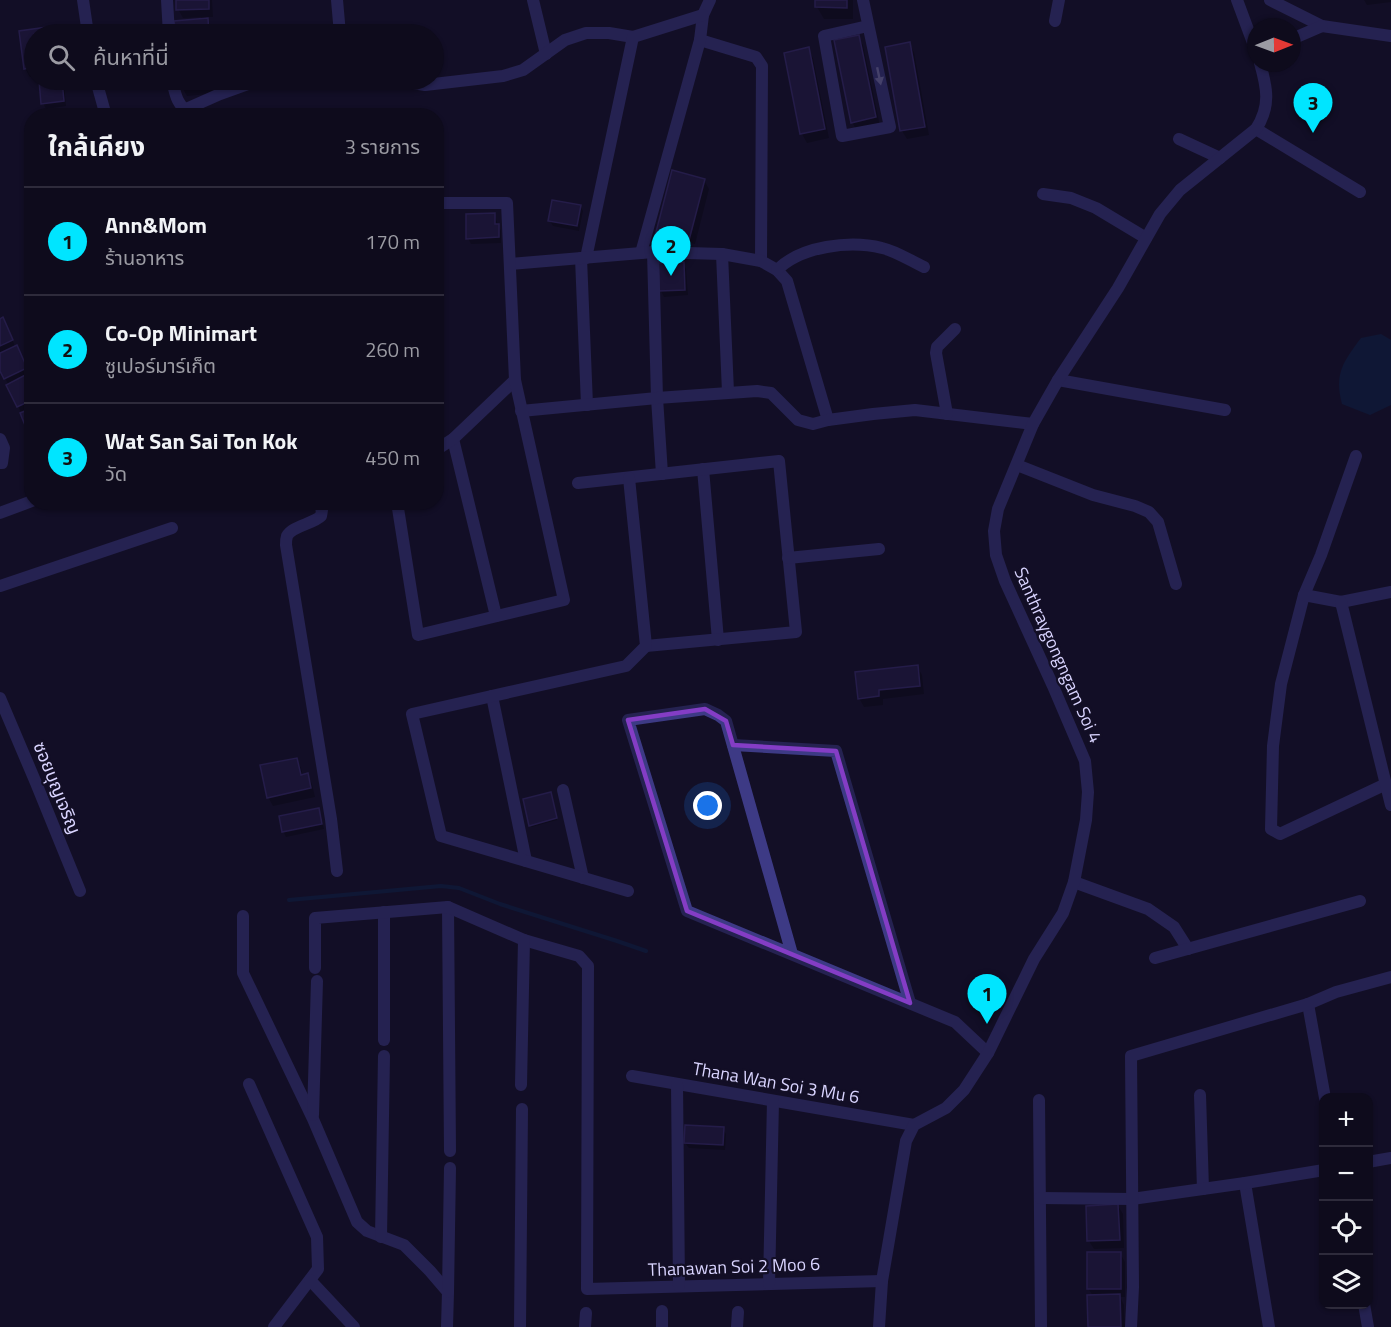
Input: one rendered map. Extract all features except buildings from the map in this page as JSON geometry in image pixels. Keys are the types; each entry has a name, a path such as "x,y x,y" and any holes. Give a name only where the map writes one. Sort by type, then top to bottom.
{"street":[{"path":"83,0 87,24"},
{"path":"167,0 168,24"},
{"path":"337,0 339,24"},
{"path":"533,0 546,54"},
{"path":"662,474 647,253 700,40 703,15 710,0"},
{"path":"863,0 890,127 842,136 824,36 868,26"},
{"path":"1055,21 1059,0"},
{"path":"1237,0 1247,27"},
{"path":"1270,0 1322,26 1391,36"},
{"path":"444,83 503,76 523,70 566,40 586,33 609,33 633,37 703,15"},
{"path":"1301,35 1322,26"},
{"path":"587,405 584,258 633,37"},
{"path":"700,40 756,57 762,66 761,261"},
{"path":"1262,72 1267,95 1263,118 1256,129 1360,192"},
{"path":"99,90 104,108"},
{"path":"174,90 182,108"},
{"path":"196,108 231,90"},
{"name":"Santhraygongngam Soi 4","path":"914,1125 946,1108 964,1090 988,1053 1034,959 1063,913 1074,882 1086,820 1088,792 1085,760 1005,581 996,555 994,531 998,509 1033,424 1058,380 1118,288 1160,214 1179,190 1256,129"},
{"path":"1179,139 1220,158"},
{"path":"1043,194 1071,198 1096,208 1146,238"},
{"path":"398,510 418,635 564,600 515,380 507,203 444,203"},
{"path":"777,270 784,262 806,252 865,245 885,248 924,267"},
{"path":"510,264 647,253 722,254 761,261 777,270 787,281 828,420"},
{"path":"722,254 728,392"},
{"path":"946,414 936,353 937,347 955,329"},
{"path":"444,445 515,380"},
{"path":"1058,380 1225,410"},
{"path":"521,411 757,391 771,393 798,420 813,424 828,420 915,410 1033,424"},
{"path":"0,439 4,448 0,464"},
{"path":"453,439 496,616"},
{"path":"1356,456 1321,555 1304,595 1281,684 1273,746 1271,829 1280,834 1386,784"},
{"path":"578,483 779,461 796,632 646,646 626,666 412,714 441,836 628,891"},
{"path":"1017,465 1093,495 1149,512 1158,522 1176,584"},
{"path":"703,470 718,640"},
{"path":"629,478 646,646"},
{"path":"0,513 24,504"},
{"path":"322,510 321,516 316,520 294,529 287,536 286,546 331,819 337,871"},
{"path":"0,586 172,528"},
{"path":"789,558 879,549"},
{"path":"1304,595 1341,602 1391,592"},
{"path":"1341,602 1391,805"},
{"path":"492,696 526,861"},
{"name":"ซอยบุญเจริญ","path":"0,698 80,891"},
{"path":"792,954 726,721 705,709 628,720 687,910 792,954 910,1003 955,1022 988,1053"},
{"path":"733,745 836,751 910,1003"},
{"path":"563,790 583,878"},
{"path":"1074,882 1148,909 1174,927 1188,949"},
{"path":"1155,958 1360,901"},
{"path":"448,907 450,1151"},
{"path":"313,1119 315,918 448,907 524,940 521,1085"},
{"path":"384,912 384,1040"},
{"path":"243,916 243,973 313,1119 357,1221 367,1231 404,1245 448,1292"},
{"name":"Thanawan Soi 2 Moo 6","path":"524,940 579,956 588,966 587,1289 882,1281"},
{"path":"1131,1327 1133,1287 1131,1056 1391,977"},
{"path":"1308,1004 1324,1093"},
{"path":"381,1237 384,1056"},
{"name":"Thana Wan Soi 3 Mu 6","path":"632,1076 914,1125"},
{"path":"249,1084 317,1237 318,1269 274,1327"},
{"path":"677,1084 678,1286"},
{"path":"1200,1095 1203,1189"},
{"path":"1039,1100 1041,1327"},
{"path":"769,1284 773,1101"},
{"path":"520,1327 522,1109"},
{"path":"879,1327 882,1281 906,1142 914,1125"},
{"path":"1373,1161 1391,1158"},
{"path":"447,1327 450,1168"},
{"path":"1040,1198 1132,1199 1319,1171"},
{"path":"1245,1183 1269,1327"},
{"path":"310,1280 354,1327"},
{"path":"1365,1309 1368,1327"},
{"path":"662,1311 662,1327"},
{"path":"585,1327 586,1312"},
{"path":"737,1327 738,1312"}],"highlighted area":[{"path":"705,709 726,721 733,745 836,751 910,1003 687,911 628,720"}],"water":[{"path":"1381,334 1391,340 1391,405 1370,415 1342,404 1340,376 1349,354 1361,338"}],"waterway":[{"path":"289,900 441,886 459,888 500,904 646,951"}],"place":[{"name":"Wat San Sai Ton Kok","path":"1313,133"},
{"name":"Co-Op Minimart","path":"671,276"},
{"name":"Ann&Mom","path":"987,1024"}]}
